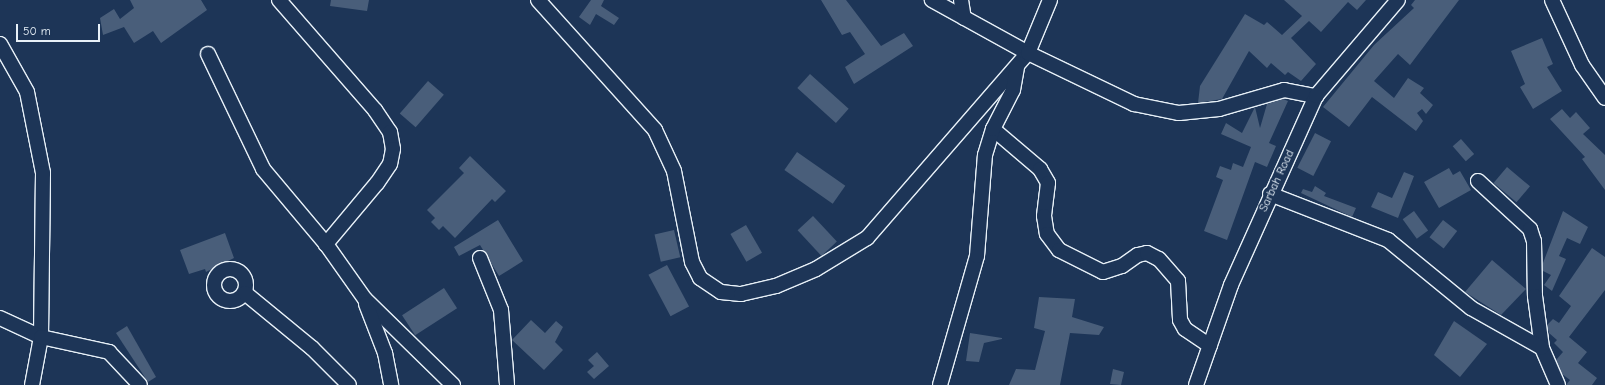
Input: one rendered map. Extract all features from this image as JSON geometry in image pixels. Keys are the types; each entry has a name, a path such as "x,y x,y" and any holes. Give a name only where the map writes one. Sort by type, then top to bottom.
{"street":[{"path":"279,0 375,110 390,132 393,149 390,164 377,183 326,244"},
{"path":"538,0 655,130 674,171 692,262 700,278 721,292 741,294 776,286 822,266 867,238 1028,53 1050,0"},
{"path":"932,0 1028,53 1134,104 1179,113 1219,109 1284,90 1316,96"},
{"path":"961,0 964,18"},
{"name":"Sarbah Road","path":"1196,385 1270,194 1316,96 1398,0"},
{"path":"1552,0 1582,65 1605,98"},
{"path":"0,44 27,92 43,173 41,337 32,385"},
{"path":"208,54 263,169 326,244 365,299 453,385"},
{"path":"940,385 977,256 985,155 993,129 1007,106 1017,67"},
{"path":"993,129 1040,169 1048,183 1044,216 1047,234 1059,250 1103,272 1122,266 1138,255 1147,253 1159,259 1178,281 1180,320 1185,329 1210,346"},
{"path":"1478,181 1530,229 1534,241 1535,296 1542,348 1558,385"},
{"path":"1270,194 1388,240 1471,308 1542,348"},
{"path":"480,258 500,310 508,385"},
{"path":"245,293 312,348 349,385"},
{"path":"365,299 386,353 392,385"},
{"path":"0,318 41,337 109,352 140,385"}],"building":[{"path":"130,0 201,0 207,10 161,43 153,31 134,43 124,27 103,35 100,18 114,9 120,19 134,8"},
{"path":"331,0 369,0 367,11 330,6"},
{"path":"591,0 604,0 601,6 619,18 614,25 596,14 590,25 579,17"},
{"path":"821,0 846,0 881,46 904,33 913,46 854,84 845,67 865,54 850,32 842,35"},
{"path":"1284,0 1366,0 1357,10 1348,2 1321,32 1309,21 1291,38 1316,64 1301,81 1288,72 1285,75 1271,63 1267,68 1249,51 1222,99 1198,103 1200,86 1245,14 1264,25 1267,22 1282,35 1302,16"},
{"path":"1415,0 1459,0 1410,65 1398,54 1374,81 1394,98 1408,78 1424,88 1420,93 1433,105 1426,114 1422,109 1417,113 1423,121 1416,131 1372,97 1349,127 1323,107 1374,45 1414,8 1411,5"},
{"path":"1542,38 1553,64 1547,67 1562,91 1533,109 1520,87 1525,84 1511,51"},
{"path":"810,74 849,109 836,123 797,88"},
{"path":"428,81 444,95 416,127 400,113"},
{"path":"1283,99 1288,101 1269,143 1276,146 1267,167 1255,162 1227,240 1204,231 1223,180 1216,177 1220,166 1231,170 1233,163 1243,167 1251,147 1221,134 1226,123 1242,133 1255,107 1260,128 1267,104"},
{"path":"1562,109 1570,118 1576,112 1590,128 1583,134 1605,155 1605,190 1582,159 1585,157 1550,119"},
{"path":"1315,133 1331,141 1313,176 1297,168"},
{"path":"1461,139 1474,154 1466,161 1453,146"},
{"path":"797,152 845,186 833,204 784,170"},
{"path":"470,156 506,191 495,202 492,199 455,238 443,226 439,230 431,222 435,218 427,210 464,173 459,168"},
{"path":"1507,167 1530,186 1516,202 1494,183"},
{"path":"1449,168 1453,175 1460,171 1471,190 1439,208 1424,182"},
{"path":"1404,172 1414,176 1398,218 1371,207 1378,192 1392,198"},
{"path":"1315,186 1326,193 1324,196 1356,208 1352,217 1301,193 1303,189 1312,192"},
{"path":"1414,211 1428,230 1417,239 1403,219"},
{"path":"1563,211 1588,227 1580,244 1567,238 1559,256 1566,259 1552,291 1544,285 1551,275 1543,271 1543,263"},
{"path":"813,216 837,242 822,256 798,230"},
{"path":"498,220 523,261 499,276 480,245 459,256 454,247"},
{"path":"1443,220 1457,231 1444,248 1429,237"},
{"path":"746,225 762,253 746,262 730,234"},
{"path":"674,230 680,257 661,262 655,234"},
{"path":"225,233 234,258 206,272 205,269 189,274 180,250"},
{"path":"1592,248 1605,257 1605,290 1569,337 1587,352 1578,363 1597,378 1592,385 1566,385 1570,380 1562,374 1556,360 1563,352 1554,343 1557,340 1549,333 1547,325 1553,319 1559,323 1571,306 1559,296"},
{"path":"1492,260 1526,289 1501,315 1465,292"},
{"path":"667,265 689,306 671,316 648,275"},
{"path":"444,288 457,308 415,335 402,315"},
{"path":"1039,297 1075,299 1072,317 1104,327 1099,335 1070,333 1060,385 1009,385 1016,369 1035,370 1045,331 1034,328"},
{"path":"531,320 545,333 556,321 563,327 555,342 563,350 544,370 512,340"},
{"path":"1454,321 1487,344 1460,377 1434,355"},
{"path":"127,326 156,377 148,382 116,333"},
{"path":"970,333 1002,339 984,343 979,362 966,361"},
{"path":"597,352 609,366 594,379 587,372 594,366 588,360"},
{"path":"1113,369 1124,372 1121,385 1110,384"}]}
